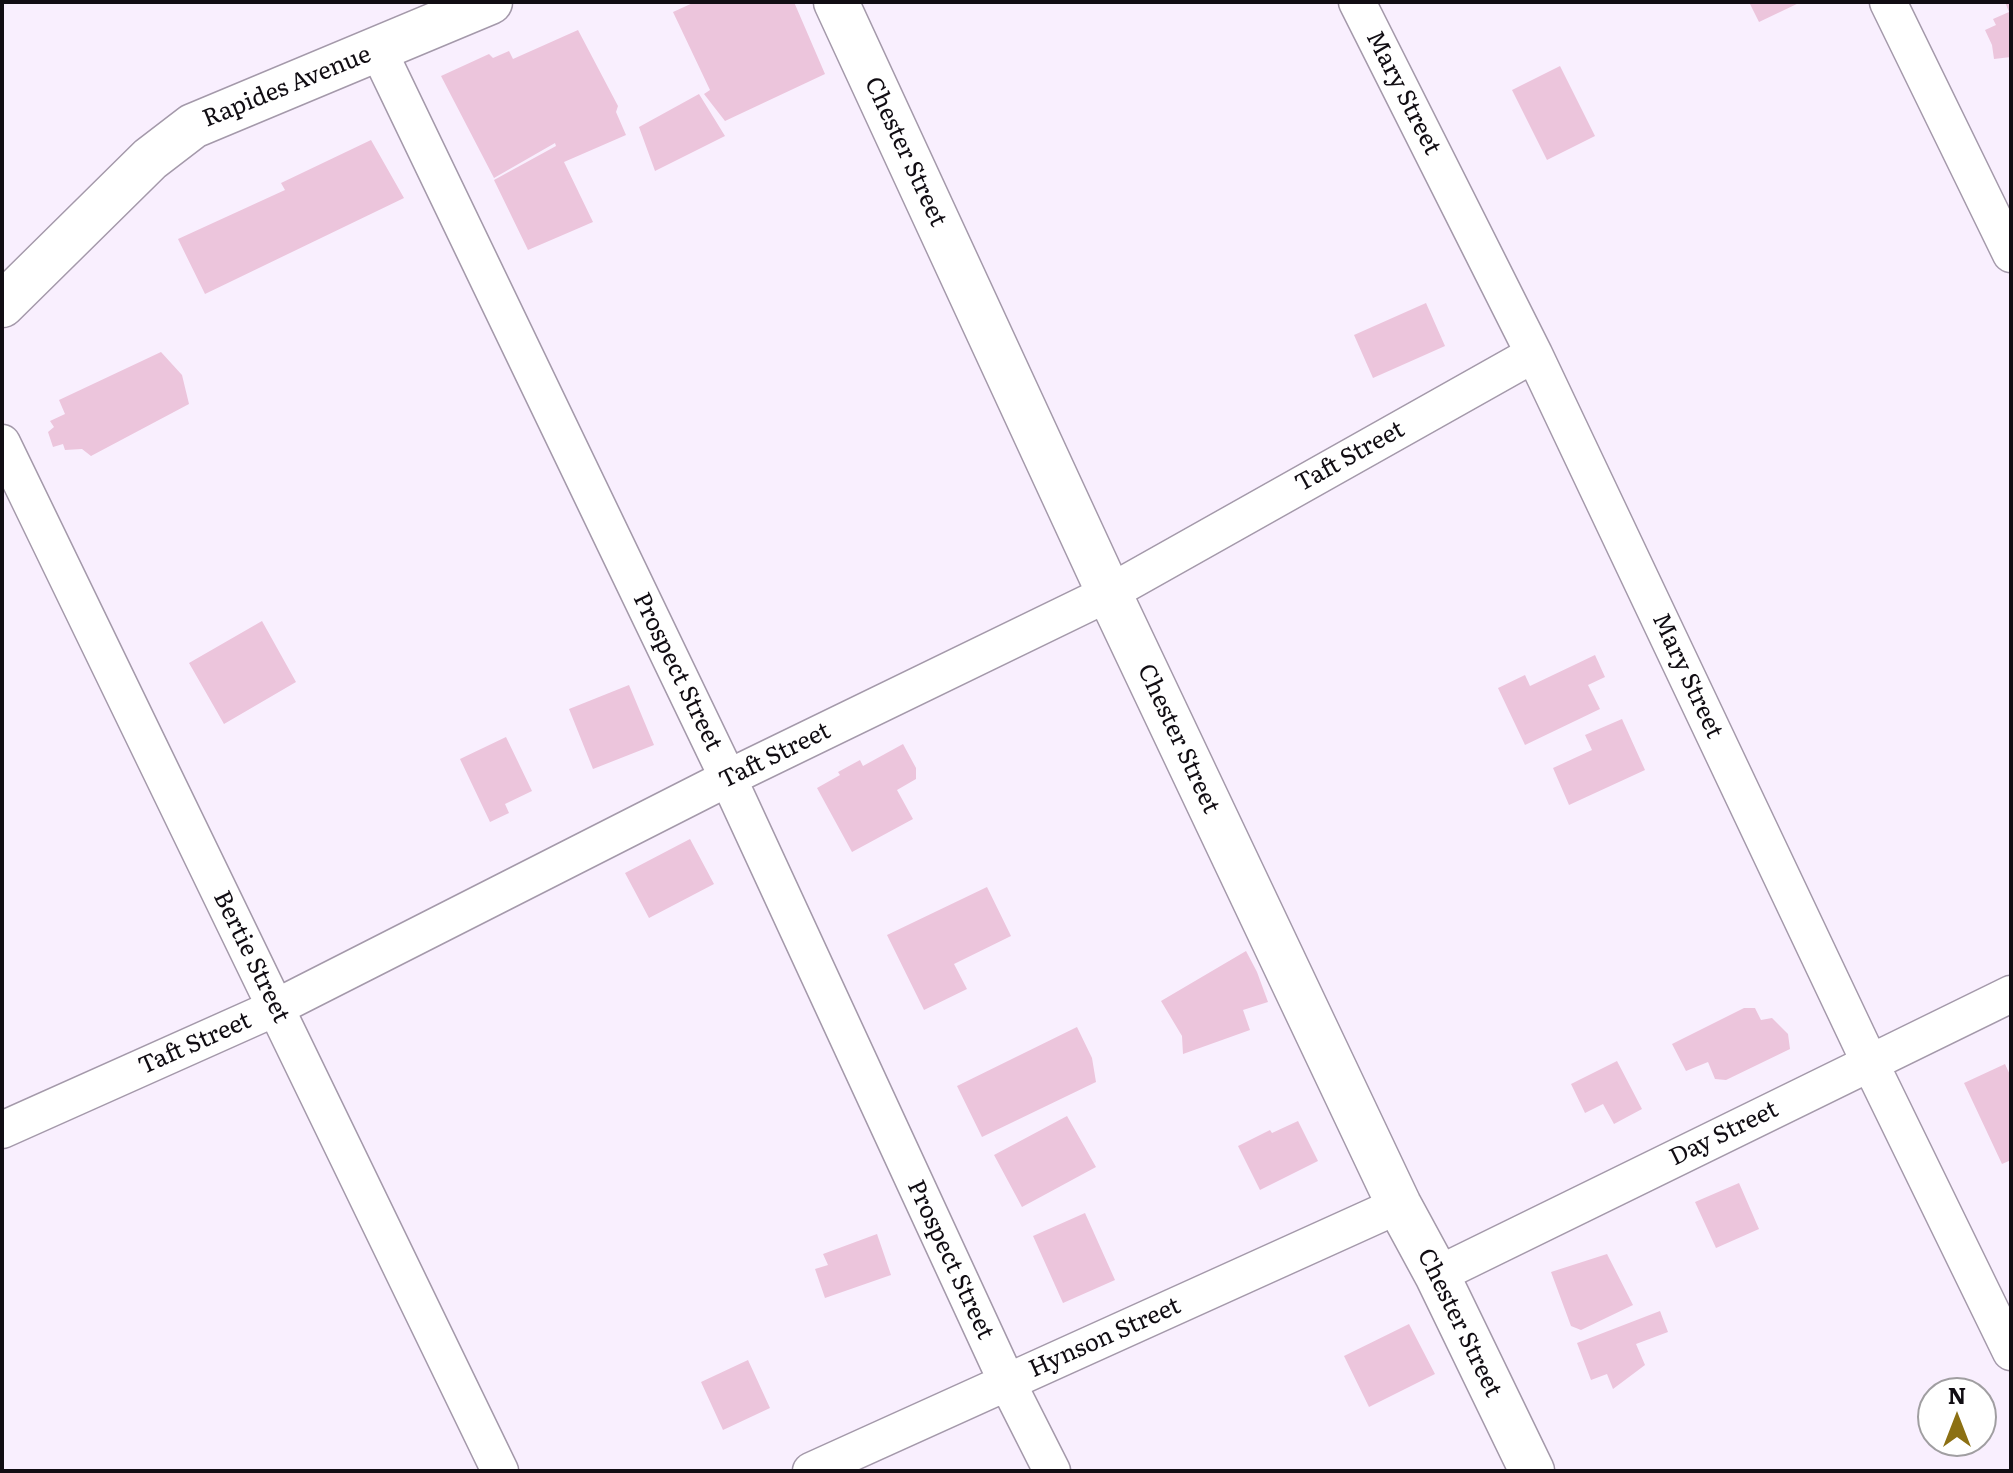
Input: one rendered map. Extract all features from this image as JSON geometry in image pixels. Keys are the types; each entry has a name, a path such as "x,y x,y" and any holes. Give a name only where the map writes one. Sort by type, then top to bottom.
{"street":[{"name":"Rapides Avenue","path":"2,305 150,159 193,126 490,2"},
{"name":"Chester Street","path":"836,2 1109,593 1399,1205 1437,1275 1532,1471"},
{"name":"Mary Street","path":"1357,2 1534,354 1870,1063 2011,1352"},
{"path":"1888,2 2011,254"},
{"name":"Prospect Street","path":"378,50 728,778 1007,1382 1052,1471"},
{"name":"Taft Street","path":"2,1130 275,1008 728,778 1109,593 1534,354"},
{"name":"Bertie Street","path":"2,443 500,1471"},
{"name":"Day Street","path":"1437,1275 2011,994"},
{"name":"Hynson Street","path":"811,1471 1399,1205"}],"building":[{"path":"695,2 794,2 825,74 725,121 704,94 710,90 673,12"},
{"path":"1749,2 1801,2 1759,22"},
{"path":"2005,2 2011,2 2011,57 1994,59 1985,30 1996,25 1993,19 2009,12"},
{"path":"578,30 618,106 616,112 626,135 564,162 593,222 528,250 494,180 556,146 555,143 494,178 441,76 489,54 493,58 509,51 513,59"},
{"path":"1560,66 1595,136 1547,160 1512,90"},
{"path":"699,94 725,136 655,171 639,127"},
{"path":"371,140 404,198 205,294 178,239 285,190 281,183"},
{"path":"1426,303 1445,346 1373,378 1354,335"},
{"path":"161,352 182,375 189,404 91,456 82,449 65,450 63,444 53,447 48,432 54,427 50,421 65,414 59,400"},
{"path":"262,621 296,682 224,724 189,663"},
{"path":"1595,655 1605,677 1588,685 1600,709 1525,745 1498,688 1525,675 1530,686"},
{"path":"629,685 654,745 593,769 569,709"},
{"path":"1622,719 1645,770 1569,805 1553,768 1592,750 1585,735"},
{"path":"506,737 532,791 505,804 509,813 490,822 460,759"},
{"path":"903,744 916,768 916,779 897,790 913,819 852,852 817,788 860,760 863,766"},
{"path":"690,839 714,884 649,918 625,873"},
{"path":"987,887 1011,936 954,964 967,989 924,1010 887,935"},
{"path":"1246,951 1268,1002 1243,1010 1250,1030 1183,1054 1182,1036 1161,1001"},
{"path":"1744,1008 1755,1008 1761,1020 1772,1018 1788,1034 1790,1049 1726,1080 1715,1079 1708,1062 1686,1071 1672,1044"},
{"path":"1077,1027 1092,1058 1096,1082 982,1137 957,1086"},
{"path":"1617,1061 1642,1109 1614,1124 1603,1104 1585,1113 1571,1084"},
{"path":"2005,1064 2011,1077 2011,1160 2002,1164 1964,1083"},
{"path":"1067,1116 1096,1167 1022,1207 994,1155"},
{"path":"1298,1121 1318,1161 1260,1190 1238,1146 1270,1130 1272,1133"},
{"path":"1739,1183 1759,1229 1716,1248 1695,1202"},
{"path":"1085,1213 1115,1280 1063,1303 1033,1236"},
{"path":"877,1234 891,1275 825,1298 815,1269 828,1265 823,1254"},
{"path":"1607,1254 1633,1305 1581,1330 1571,1326 1551,1272"},
{"path":"1660,1311 1668,1332 1636,1344 1645,1365 1613,1389 1607,1374 1591,1380 1577,1343"},
{"path":"1409,1324 1435,1374 1369,1407 1344,1356"},
{"path":"748,1360 770,1408 723,1430 701,1382"}]}
